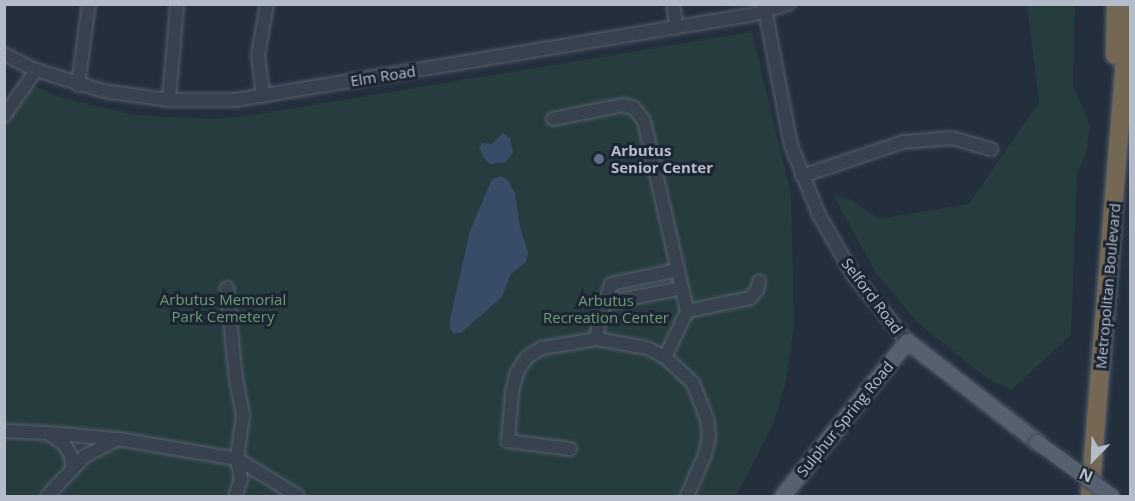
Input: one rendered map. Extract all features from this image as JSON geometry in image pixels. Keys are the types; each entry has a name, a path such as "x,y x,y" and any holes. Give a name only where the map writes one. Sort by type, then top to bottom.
{"highway":[{"path":"1110,270 1116,4"},
{"name":"Metropolitan Boulevard","path":"1090,496 1130,4"}],"main road":[{"name":"Selford Road","path":"907,341 1037,442 1112,496"},
{"name":"Sulphur Spring Road","path":"782,496 907,341"}],"street":[{"path":"78,85 89,4"},
{"path":"169,100 177,4"},
{"path":"263,96 258,54 267,4"},
{"path":"673,4 677,28"},
{"name":"Elm Road","path":"4,54 36,70 78,85 138,98 215,101 263,96 677,28 788,4"},
{"name":"Selford Road","path":"765,8 782,106 802,176 819,215 843,259 878,307 907,341"},
{"path":"4,116 36,70"},
{"path":"553,119 623,105 634,108 644,121 687,311 665,357"},
{"path":"802,176 903,142 952,138 990,149"},
{"path":"597,339 599,315 611,284 678,270"},
{"path":"687,311 750,298 757,290 759,281"},
{"path":"227,288 236,379 243,415 237,459 240,479 235,496"},
{"path":"604,303 682,288"},
{"path":"570,449 508,441 512,392 517,372 527,357 542,348 597,339 647,348 665,357 693,383 707,419 709,435 705,455 687,496"},
{"path":"4,431 118,439 237,459 298,496"},
{"path":"48,433 64,445 71,456 72,468"},
{"path":"47,496 72,468 100,446 118,439"}],"green space":[{"path":"1027,5 1075,5 1073,85 1090,126 1086,154 1077,173 1071,335 1011,390 988,379 917,322 876,273 834,196 849,199 879,219 969,204 1039,102"},
{"path":"752,32 791,194 794,324 786,381 773,425 736,496 5,496 4,127 31,84 62,98 135,115 214,119 266,113"}],"water":[{"path":"503,133 510,138 513,153 505,162 490,164 483,157 479,147 482,143 492,144"},
{"path":"502,176 509,182 515,193 520,227 528,253 526,262 511,274 502,297 462,332 454,334 450,328 450,319 470,231 492,179"}],"place":[{"name":"Arbutus Senior Center","path":"599,159"}],"park label":[{"name":"Arbutus Memorial Park Cemetery","path":"223,308"},
{"name":"Arbutus Recreation Center","path":"606,308"}]}
